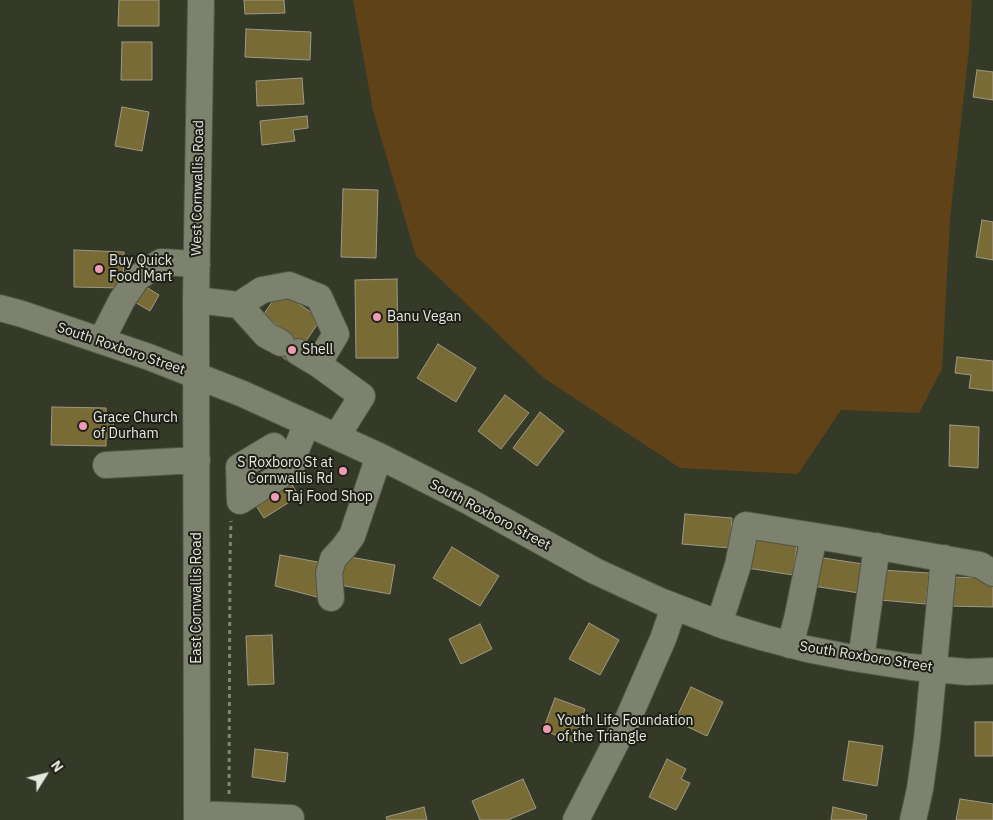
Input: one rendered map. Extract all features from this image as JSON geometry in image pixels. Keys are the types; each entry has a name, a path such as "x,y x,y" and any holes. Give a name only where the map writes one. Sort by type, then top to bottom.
{"street":[{"name":"West Cornwallis Road","path":"197,376 196,300 201,0"},
{"path":"101,341 122,300 138,278 161,262 197,264"},
{"path":"196,300 239,305 262,290 289,285 319,297 336,334 299,353"},
{"path":"239,305 266,335 299,353 362,396 337,436"},
{"name":"South Roxboro Street","path":"0,308 149,357 243,394 307,422 470,502 595,571 719,624 790,645 861,659 912,667 967,672 993,671"},
{"name":"East Cornwallis Road","path":"197,376 197,817"},
{"path":"106,464 197,469 239,482 240,500 291,469 307,422"},
{"path":"331,598 329,573 333,559 352,536 379,456"},
{"path":"719,624 738,565 746,525 944,558 980,565 993,573"},
{"path":"790,645 814,536"},
{"path":"861,659 877,546"},
{"path":"913,820 920,789 927,739 944,558"},
{"path":"576,820 628,719 663,638 674,606"},
{"path":"197,817 228,815 291,818"}],"path":[{"path":"228,815 231,519"}],"shaded area":[{"path":"353,0 972,0 969,50 950,219 942,369 919,413 841,410 798,474 680,468 544,378 416,256 373,111"}],"building":[{"path":"119,0 159,0 159,26 118,26"},
{"path":"244,0 284,0 285,13 245,14"},
{"path":"246,29 311,32 310,60 245,57"},
{"path":"122,42 152,42 152,80 121,80"},
{"path":"977,70 993,72 993,100 973,97"},
{"path":"302,78 304,104 257,106 256,81"},
{"path":"122,107 149,112 142,151 115,146"},
{"path":"307,116 308,128 293,130 295,141 262,145 260,121"},
{"path":"343,189 378,190 376,258 341,257"},
{"path":"982,220 993,222 993,260 976,257"},
{"name":"Buy Quick Food Mart","path":"74,250 124,252 123,288 74,287"},
{"path":"397,279 398,358 356,358 355,280"},
{"path":"143,285 159,295 150,311 133,301"},
{"path":"280,291 321,319 291,363 275,352 288,333 263,315"},
{"path":"438,344 476,368 456,402 417,378"},
{"path":"957,357 993,361 993,391 969,388 971,375 955,373"},
{"path":"505,395 529,413 501,449 478,431"},
{"name":"Grace Church of Durham","path":"52,407 106,408 106,414 113,414 114,438 106,438 106,446 51,445"},
{"path":"540,412 564,431 537,466 513,448"},
{"path":"950,425 979,427 978,468 949,466"},
{"name":"Taj Food Shop","path":"286,475 299,496 264,518 251,498"},
{"path":"685,514 732,518 730,548 682,544"},
{"path":"751,538 797,545 793,575 747,568"},
{"path":"452,547 499,576 480,606 433,578"},
{"path":"280,555 323,563 317,597 275,586"},
{"path":"339,555 395,565 390,594 334,584"},
{"path":"817,557 863,564 859,593 813,586"},
{"path":"882,570 929,573 926,604 880,600"},
{"path":"948,577 993,578 993,607 948,606"},
{"path":"589,623 619,640 600,675 569,659"},
{"path":"480,624 492,649 461,664 449,639"},
{"path":"272,635 274,684 248,685 246,636"},
{"path":"691,687 723,702 707,736 675,721"},
{"path":"555,698 585,709 573,742 543,730"},
{"path":"975,722 993,722 993,756 975,756"},
{"path":"849,741 883,746 877,786 843,780"},
{"path":"255,749 288,753 285,782 252,777"},
{"path":"667,759 686,769 681,779 690,783 676,810 649,797"},
{"path":"523,779 536,808 508,820 480,820 472,801"},
{"path":"960,799 993,804 993,820 956,820"},
{"path":"424,807 427,820 387,820 386,817"},
{"path":"833,807 867,815 866,820 831,820"}],"place":[{"name":"Buy Quick Food Mart","path":"99,269"},
{"name":"Banu Vegan","path":"377,317"},
{"name":"Shell","path":"292,350"},
{"name":"Grace Church of Durham","path":"83,426"},
{"name":"S Roxboro St at Cornwallis Rd","path":"343,471"},
{"name":"Taj Food Shop","path":"275,497"},
{"name":"Youth Life Foundation of the Triangle","path":"547,729"}]}
